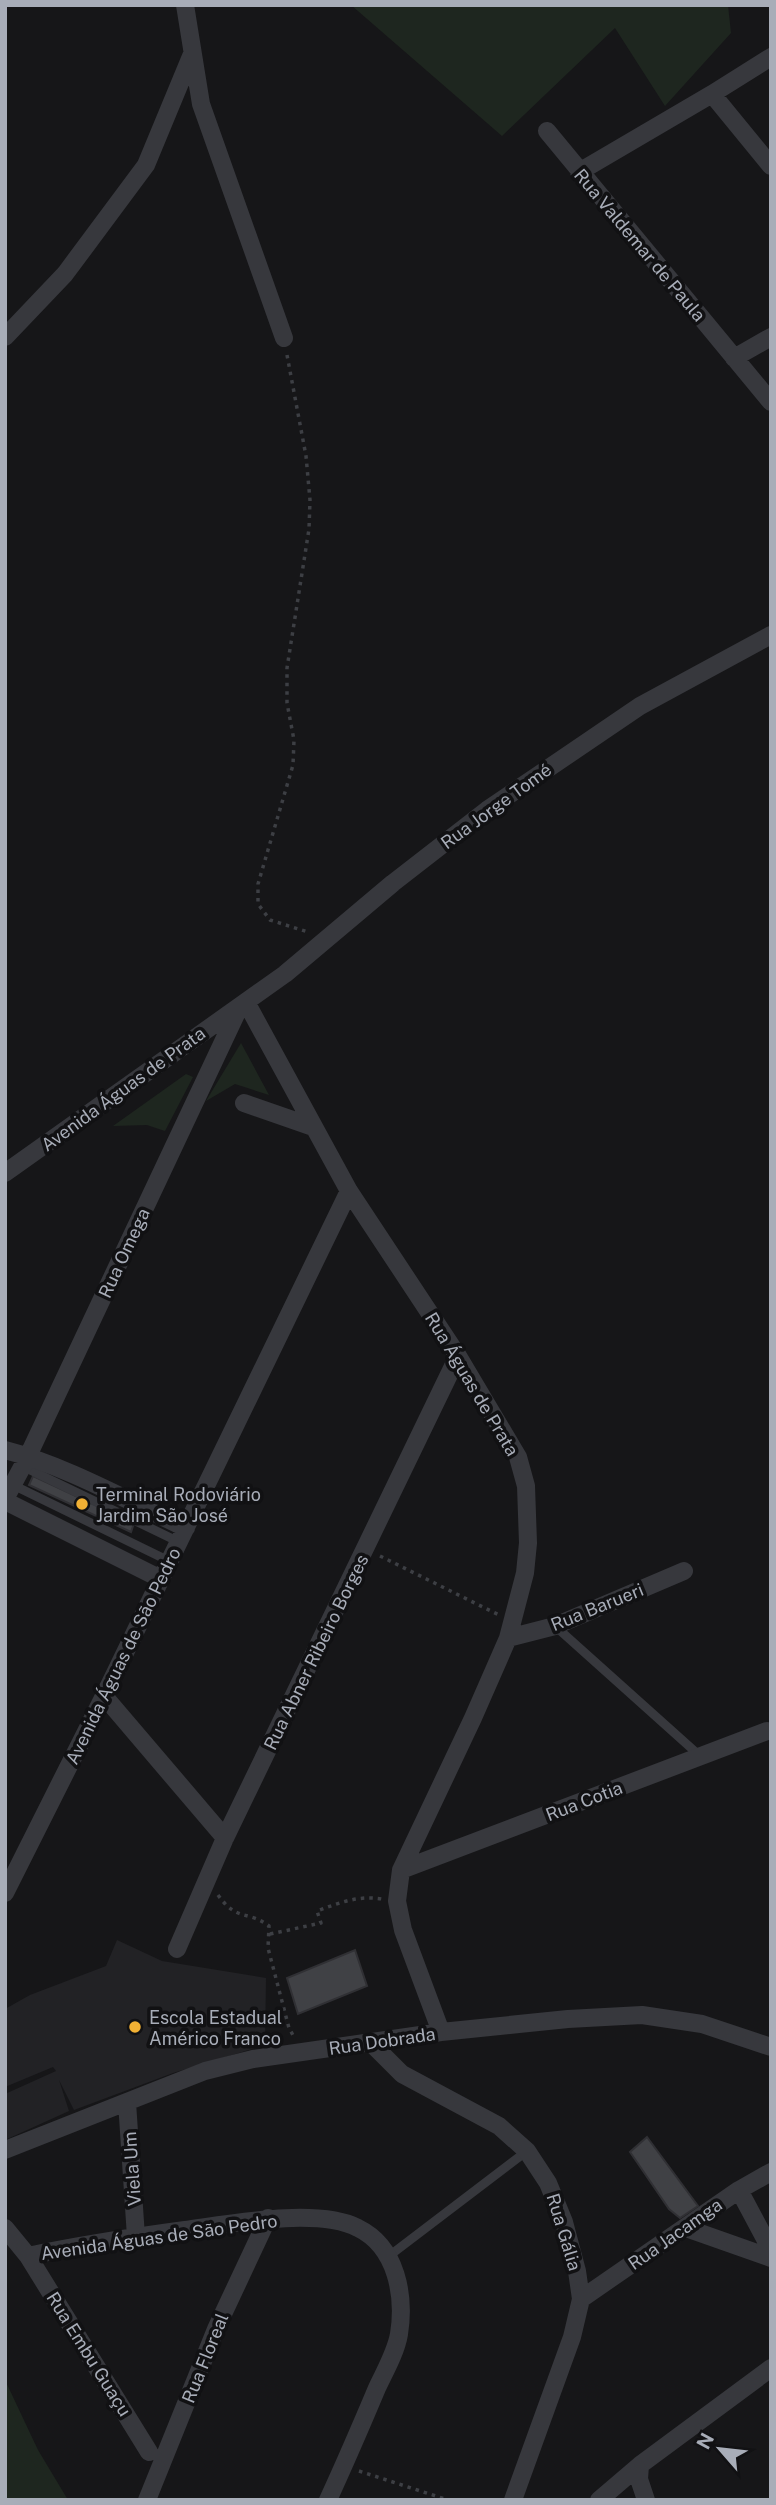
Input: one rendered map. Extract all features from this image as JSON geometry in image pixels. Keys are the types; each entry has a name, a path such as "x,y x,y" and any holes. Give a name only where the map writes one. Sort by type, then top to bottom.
{"street":[{"path":"185,5 201,104 284,338"},
{"path":"5,337 65,275 146,165 193,54"},
{"path":"579,172 770,58"},
{"path":"712,94 771,166"},
{"name":"Rua Valdemar de Paula","path":"547,131 771,402"},
{"path":"734,358 771,337"},
{"name":"Rua Jorge Tomé","path":"243,1003 285,974 393,883 487,810 640,706 771,635"},
{"name":"Rua Águas de Prata","path":"243,1003 349,1191 458,1356 518,1457 526,1486 528,1543 525,1573 510,1630 473,1718 401,1870 397,1901 403,1930 441,2032"},
{"name":"Avenida Águas de Prata","path":"5,1173 243,1003"},
{"name":"Rua Omega","path":"8,1495 243,1003"},
{"path":"244,1103 313,1127"},
{"name":"Avenida Águas de São Pedro","path":"5,1893 104,1696 349,1191"},
{"name":"Rua Abner Ribeiro Borges","path":"177,1950 225,1838 458,1356"},
{"path":"5,1450 182,1535"},
{"path":"8,1495 161,1579"},
{"name":"Rua Barueri","path":"510,1630 555,1626 684,1571"},
{"path":"104,1696 225,1838"},
{"name":"Rua Cotia","path":"401,1870 767,1731"},
{"name":"Rua Dobrada","path":"5,2150 205,2071 253,2059 441,2032 568,2019 642,2015 702,2024 771,2047"},
{"name":"Rua Gália","path":"371,2043 402,2074 499,2126 527,2151 548,2183 564,2222 578,2272 581,2299 564,2360 513,2500"},
{"name":"Viela Um","path":"127,2102 136,2237"},
{"name":"Rua Jacamga","path":"581,2299 739,2190 771,2172"},
{"path":"739,2190 771,2250"},
{"name":"Avenida Águas de São Pedro","path":"5,2228 28,2256 268,2218 339,2221 358,2228 374,2239 389,2256"},
{"name":"Rua Floreal","path":"147,2500 216,2329 268,2218"},
{"path":"686,2228 771,2258"},
{"name":"Rua Embu Guaçu","path":"28,2256 149,2452"},
{"path":"328,2500 398,2337 401,2302 389,2256"},
{"path":"599,2500 640,2465 771,2368"},
{"path":"640,2465 639,2479 646,2500"}],"lane":[{"path":"8,1495 169,1561"},
{"path":"555,1626 701,1758"},
{"path":"389,2256 527,2151"}],"path":[{"path":"284,338 306,456 310,500 309,529 288,668 287,703 294,740 293,765 258,884 258,904 270,920 327,938"},
{"path":"366,1548 510,1630"},
{"path":"208,1878 226,1907 270,1926 268,1948 289,2028 304,2052"},
{"path":"270,1934 321,1923 317,1912 347,1900 369,1897 397,1901"},
{"path":"344,2466 448,2500"}],"shaded area":[{"path":"351,5 728,5 731,33 665,106 615,28 502,136"},
{"path":"241,1043 269,1095 235,1084 206,1101"},
{"path":"186,1074 193,1077 165,1131 147,1125 113,1126"},
{"name":"Escola Estadual Américo Franco","path":"117,1940 162,1961 266,1978 265,2045 173,2073 74,2110 59,2080 69,2111 5,2140 5,2094 56,2071 53,2067 5,2087 5,2009 30,1995 106,1966"},
{"path":"5,2380 38,2450 68,2500 5,2500"}],"building":[{"name":"Terminal Rodoviário Jardim São José","path":"33,1476 134,1523 131,1532 29,1485"},
{"path":"355,1950 367,1986 298,2014 287,1978"},
{"path":"647,2137 698,2206 680,2218 669,2209 630,2152"}],"place":[{"name":"Terminal Rodoviário Jardim São José","path":"82,1504"},
{"name":"Escola Estadual Américo Franco","path":"135,2027"}]}
